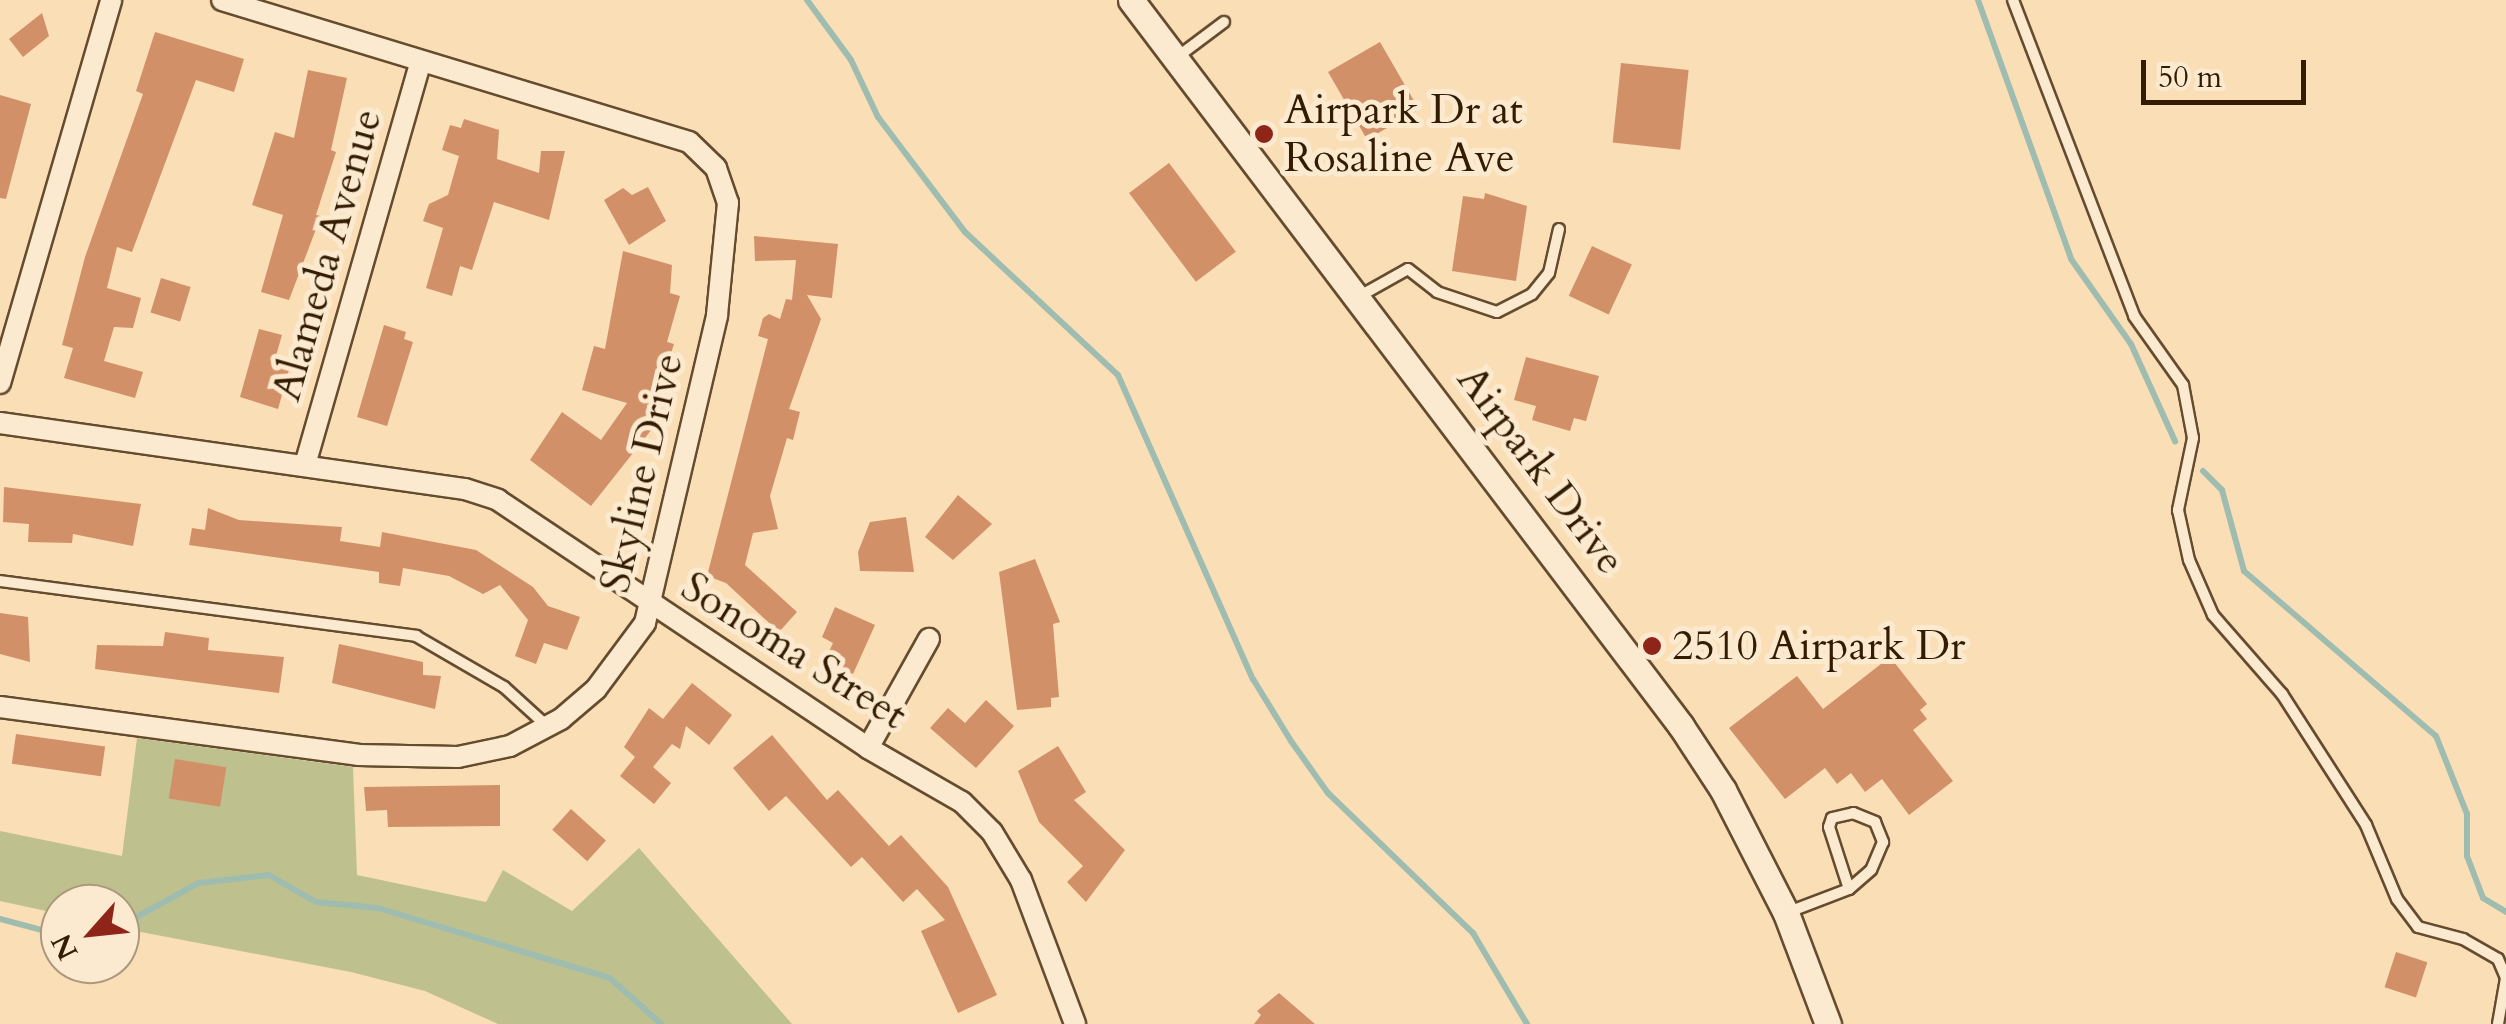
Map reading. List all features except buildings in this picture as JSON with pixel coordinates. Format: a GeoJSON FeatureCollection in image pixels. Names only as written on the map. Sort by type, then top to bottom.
{"type":"FeatureCollection","features":[{"type":"Feature","properties":{"kind":"street"},"geometry":{"type":"LineString","coordinates":[[0,383],[112,0]]}},
{"type":"Feature","properties":{"kind":"street","name":"Skyline Drive"},"geometry":{"type":"LineString","coordinates":[[0,707],[395,758],[483,754],[548,727],[605,678],[645,623],[717,315],[724,180],[689,142],[420,64],[222,0]]}},
{"type":"Feature","properties":{"kind":"street","name":"Airpark Drive"},"geometry":{"type":"LineString","coordinates":[[1130,1],[1681,726],[1723,790],[1786,913],[1828,1024]]}},
{"type":"Feature","properties":{"kind":"street","name":"Alameda Avenue"},"geometry":{"type":"LineString","coordinates":[[305,466],[420,64]]}},
{"type":"Feature","properties":{"kind":"street","name":"Sonoma Street"},"geometry":{"type":"LineString","coordinates":[[0,423],[482,493],[868,748],[940,784],[992,832],[1020,880],[1075,1024]]}},
{"type":"Feature","properties":{"kind":"street"},"geometry":{"type":"LineString","coordinates":[[868,748],[929,639]]}},
{"type":"Feature","properties":{"kind":"lane"},"geometry":{"type":"LineString","coordinates":[[2012,0],[2134,316],[2182,385],[2193,438],[2178,510],[2189,560],[2213,615],[2282,694],[2366,825],[2397,898],[2418,927],[2463,939],[2498,959],[2506,978],[2498,1024]]}},
{"type":"Feature","properties":{"kind":"lane"},"geometry":{"type":"LineString","coordinates":[[1175,59],[1224,22]]}},
{"type":"Feature","properties":{"kind":"lane"},"geometry":{"type":"LineString","coordinates":[[1358,298],[1408,269],[1437,292],[1497,312],[1532,294],[1550,273],[1559,229]]}},
{"type":"Feature","properties":{"kind":"lane"},"geometry":{"type":"LineString","coordinates":[[0,581],[416,636],[504,687],[548,727]]}},
{"type":"Feature","properties":{"kind":"lane"},"geometry":{"type":"LineString","coordinates":[[1786,913],[1849,890],[1871,870],[1884,842],[1874,822],[1853,813],[1832,818],[1829,827],[1849,890]]}},
{"type":"Feature","properties":{"kind":"green space"},"geometry":{"type":"Polygon","coordinates":[[[137,738],[353,767],[357,875],[486,902],[503,870],[572,911],[639,848],[792,1024],[498,1024],[425,991],[351,972],[140,932],[140,884],[40,884],[40,910],[0,901],[0,831],[122,856],[137,738]]]}},
{"type":"Feature","properties":{"kind":"waterway"},"geometry":{"type":"LineString","coordinates":[[807,0],[851,60],[878,117],[965,232],[1118,375],[1253,679],[1291,741],[1328,793],[1473,933],[1527,1024]]}},
{"type":"Feature","properties":{"kind":"waterway"},"geometry":{"type":"LineString","coordinates":[[1978,0],[2071,259],[2131,344],[2175,441]]}},
{"type":"Feature","properties":{"kind":"waterway"},"geometry":{"type":"LineString","coordinates":[[2203,471],[2222,490],[2244,571],[2436,736],[2467,814],[2467,856],[2483,898],[2506,912]]}},
{"type":"Feature","properties":{"kind":"waterway"},"geometry":{"type":"LineString","coordinates":[[140,915],[199,883],[269,875],[316,902],[378,908],[610,978],[661,1024]]}},
{"type":"Feature","properties":{"kind":"waterway"},"geometry":{"type":"LineString","coordinates":[[0,919],[40,930]]}},
{"type":"Feature","properties":{"kind":"place","name":"Airpark Dr at Rosaline Ave"},"geometry":{"type":"Point","coordinates":[1264,134]}},
{"type":"Feature","properties":{"kind":"place","name":"2510 Airpark Dr"},"geometry":{"type":"Point","coordinates":[1652,646]}}]}
